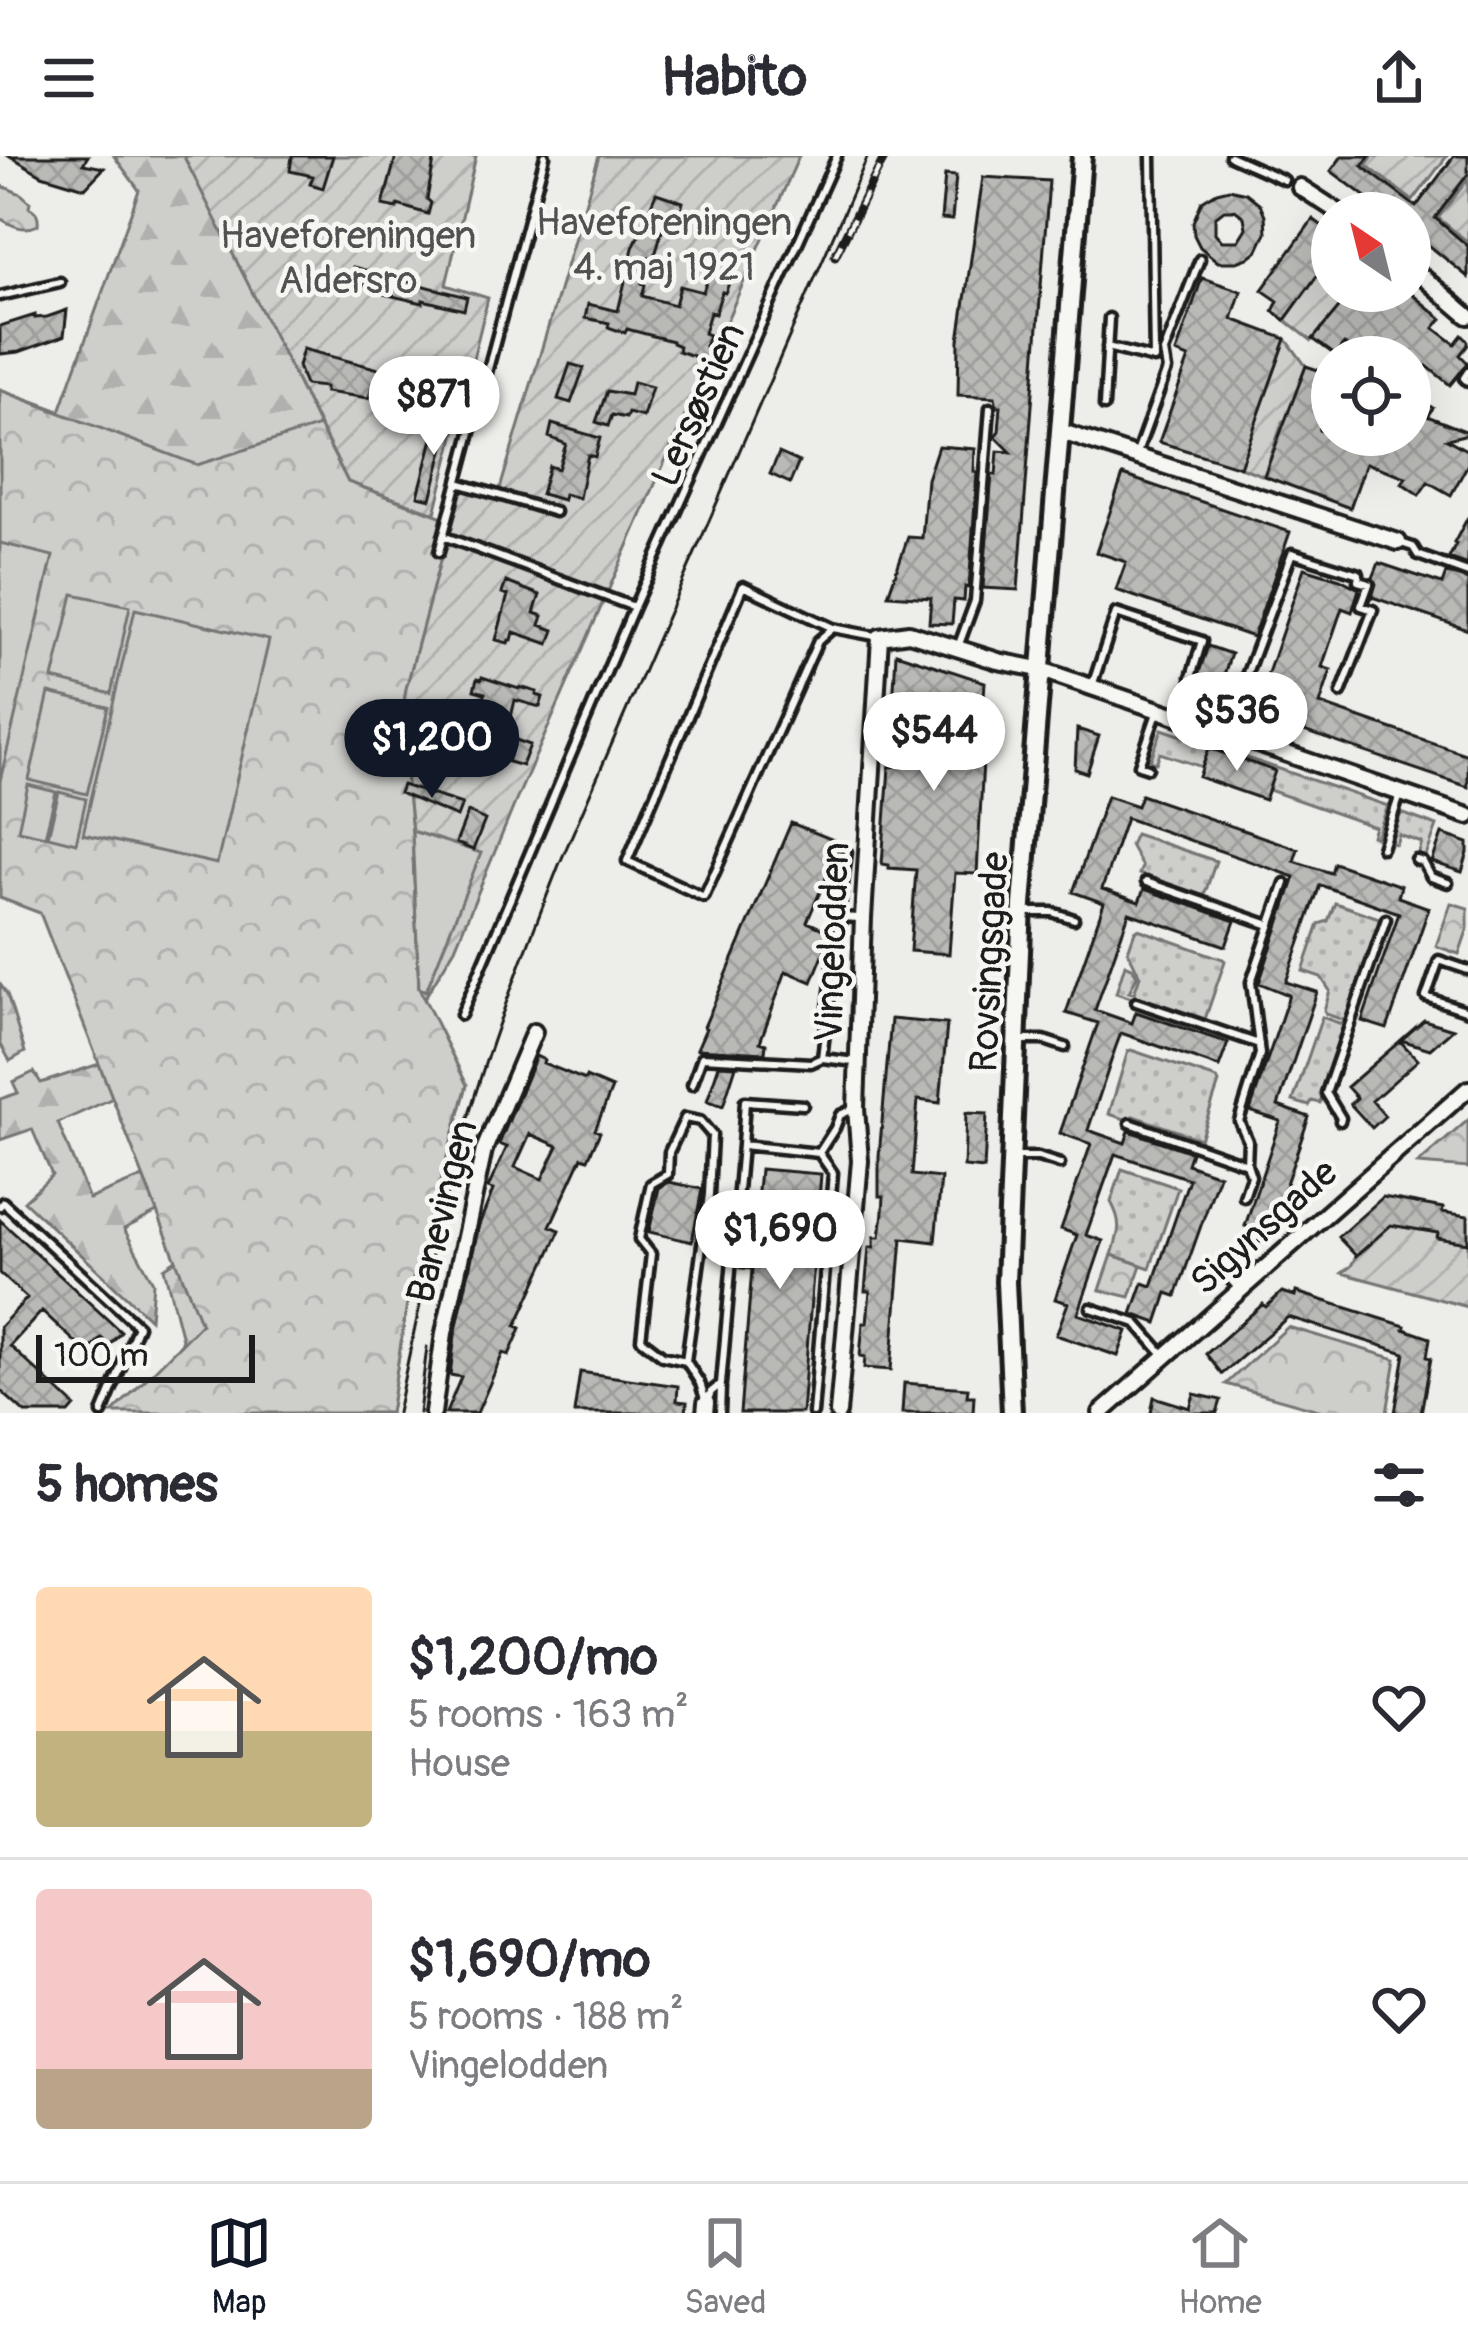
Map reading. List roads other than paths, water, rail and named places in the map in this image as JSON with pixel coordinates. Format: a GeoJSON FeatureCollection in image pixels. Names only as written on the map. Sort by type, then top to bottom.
{"type":"FeatureCollection","features":[{"type":"Feature","properties":{"kind":"street","name":"Rovsingsgade"},"geometry":{"type":"LineString","coordinates":[[1012,1413],[1006,1282],[1022,912],[1082,156]]}},
{"type":"Feature","properties":{"kind":"street"},"geometry":{"type":"LineString","coordinates":[[1300,187],[1311,194]]}},
{"type":"Feature","properties":{"kind":"street"},"geometry":{"type":"LineString","coordinates":[[1431,284],[1468,316]]}},
{"type":"Feature","properties":{"kind":"street"},"geometry":{"type":"LineString","coordinates":[[1062,432],[1398,542]]}},
{"type":"Feature","properties":{"kind":"street"},"geometry":{"type":"LineString","coordinates":[[880,637],[909,633],[1039,669],[1468,816]]}},
{"type":"Feature","properties":{"kind":"street","name":"Vingelodden"},"geometry":{"type":"LineString","coordinates":[[838,1413],[860,1161],[856,1108],[863,918],[880,637]]}},
{"type":"Feature","properties":{"kind":"street","name":"Banevingen"},"geometry":{"type":"LineString","coordinates":[[433,1413],[444,1333],[484,1150],[534,1032]]}},
{"type":"Feature","properties":{"kind":"street","name":"Sigynsgade"},"geometry":{"type":"LineString","coordinates":[[1101,1413],[1468,1089]]}},
{"type":"Feature","properties":{"kind":"lane"},"geometry":{"type":"LineString","coordinates":[[439,552],[544,156]]}},
{"type":"Feature","properties":{"kind":"lane","name":"Lersøstien"},"geometry":{"type":"LineString","coordinates":[[461,1015],[634,607],[837,156]]}},
{"type":"Feature","properties":{"kind":"lane"},"geometry":{"type":"LineString","coordinates":[[1151,156],[1154,359]]}},
{"type":"Feature","properties":{"kind":"lane"},"geometry":{"type":"LineString","coordinates":[[1230,156],[1284,180]]}},
{"type":"Feature","properties":{"kind":"lane"},"geometry":{"type":"LineString","coordinates":[[1136,456],[1167,370],[1164,352],[1200,259]]}},
{"type":"Feature","properties":{"kind":"lane"},"geometry":{"type":"LineString","coordinates":[[0,296],[60,282]]}},
{"type":"Feature","properties":{"kind":"lane"},"geometry":{"type":"LineString","coordinates":[[1104,406],[1109,318]]}},
{"type":"Feature","properties":{"kind":"lane"},"geometry":{"type":"LineString","coordinates":[[1107,347],[1166,362]]}},
{"type":"Feature","properties":{"kind":"lane"},"geometry":{"type":"LineString","coordinates":[[1468,372],[1463,378],[1468,382]]}},
{"type":"Feature","properties":{"kind":"lane"},"geometry":{"type":"LineString","coordinates":[[958,647],[975,601],[990,408]]}},
{"type":"Feature","properties":{"kind":"lane"},"geometry":{"type":"LineString","coordinates":[[458,483],[555,512]]}},
{"type":"Feature","properties":{"kind":"lane"},"geometry":{"type":"LineString","coordinates":[[443,536],[634,607]]}},
{"type":"Feature","properties":{"kind":"lane"},"geometry":{"type":"LineString","coordinates":[[1398,542],[1413,547],[1418,555],[1468,573]]}},
{"type":"Feature","properties":{"kind":"lane"},"geometry":{"type":"LineString","coordinates":[[1225,733],[1292,553],[1359,574],[1358,581],[1369,584],[1361,606],[1373,610],[1341,693]]}},
{"type":"Feature","properties":{"kind":"lane"},"geometry":{"type":"LineString","coordinates":[[833,628],[818,641],[704,897],[627,861],[743,586],[833,628],[880,637]]}},
{"type":"Feature","properties":{"kind":"lane"},"geometry":{"type":"LineString","coordinates":[[1091,687],[1116,613],[1202,641],[1191,676]]}},
{"type":"Feature","properties":{"kind":"lane"},"geometry":{"type":"LineString","coordinates":[[1148,768],[1139,765],[1159,710]]}},
{"type":"Feature","properties":{"kind":"lane"},"geometry":{"type":"LineString","coordinates":[[1382,848],[1400,793]]}},
{"type":"Feature","properties":{"kind":"lane"},"geometry":{"type":"LineString","coordinates":[[822,1058],[847,852]]}},
{"type":"Feature","properties":{"kind":"lane"},"geometry":{"type":"LineString","coordinates":[[1417,860],[1431,877],[1448,883]]}},
{"type":"Feature","properties":{"kind":"lane"},"geometry":{"type":"LineString","coordinates":[[1146,882],[1270,925]]}},
{"type":"Feature","properties":{"kind":"lane"},"geometry":{"type":"LineString","coordinates":[[1244,1197],[1251,1176],[1246,1164],[1248,1141],[1239,1121],[1260,1054],[1250,982],[1285,883]]}},
{"type":"Feature","properties":{"kind":"lane"},"geometry":{"type":"LineString","coordinates":[[1022,912],[1052,912],[1074,920]]}},
{"type":"Feature","properties":{"kind":"lane"},"geometry":{"type":"LineString","coordinates":[[839,917],[863,918]]}},
{"type":"Feature","properties":{"kind":"lane"},"geometry":{"type":"LineString","coordinates":[[1340,1120],[1326,1093],[1386,919]]}},
{"type":"Feature","properties":{"kind":"lane"},"geometry":{"type":"LineString","coordinates":[[1468,970],[1438,960],[1426,997],[1468,1011]]}},
{"type":"Feature","properties":{"kind":"lane"},"geometry":{"type":"LineString","coordinates":[[1136,1002],[1259,1044]]}},
{"type":"Feature","properties":{"kind":"lane"},"geometry":{"type":"LineString","coordinates":[[1016,1040],[1044,1040],[1065,1047]]}},
{"type":"Feature","properties":{"kind":"lane"},"geometry":{"type":"LineString","coordinates":[[692,1084],[702,1057],[859,1063]]}},
{"type":"Feature","properties":{"kind":"lane"},"geometry":{"type":"LineString","coordinates":[[720,1413],[745,1101],[803,1105]]}},
{"type":"Feature","properties":{"kind":"lane"},"geometry":{"type":"LineString","coordinates":[[819,1153],[840,1115],[856,1108]]}},
{"type":"Feature","properties":{"kind":"lane"},"geometry":{"type":"LineString","coordinates":[[686,1361],[663,1356],[640,1339],[651,1254],[639,1239],[651,1184],[668,1174],[669,1151],[685,1118],[700,1121],[712,1135],[709,1195],[686,1361],[700,1383],[705,1408]]}},
{"type":"Feature","properties":{"kind":"lane"},"geometry":{"type":"LineString","coordinates":[[1130,1123],[1246,1164]]}},
{"type":"Feature","properties":{"kind":"lane"},"geometry":{"type":"LineString","coordinates":[[742,1145],[819,1153],[833,1173],[813,1413]]}},
{"type":"Feature","properties":{"kind":"lane"},"geometry":{"type":"LineString","coordinates":[[1011,1157],[1038,1157],[1060,1165]]}},
{"type":"Feature","properties":{"kind":"lane"},"geometry":{"type":"LineString","coordinates":[[0,1206],[3,1202],[137,1326],[102,1413]]}},
{"type":"Feature","properties":{"kind":"lane"},"geometry":{"type":"LineString","coordinates":[[1240,1290],[1221,1269],[1262,1232]]}},
{"type":"Feature","properties":{"kind":"lane"},"geometry":{"type":"LineString","coordinates":[[1091,1308],[1136,1323],[1166,1356]]}},
{"type":"Feature","properties":{"kind":"lane"},"geometry":{"type":"LineString","coordinates":[[705,1408],[711,1392],[721,1384]]}},
{"type":"Feature","properties":{"kind":"tram line"},"geometry":{"type":"LineString","coordinates":[[397,1413],[457,1157],[519,968],[559,865],[868,156]]}},
{"type":"Feature","properties":{"kind":"tram line"},"geometry":{"type":"LineString","coordinates":[[419,1413],[427,1347]]}},
{"type":"Feature","properties":{"kind":"railway"},"geometry":{"type":"LineString","coordinates":[[835,256],[885,156]]}},
{"type":"Feature","properties":{"kind":"park label","name":"Haveforeningen 4. maj 1921"},"geometry":{"type":"Point","coordinates":[664,244]}},
{"type":"Feature","properties":{"kind":"park label","name":"Haveforeningen Aldersro"},"geometry":{"type":"Point","coordinates":[348,256]}}]}
